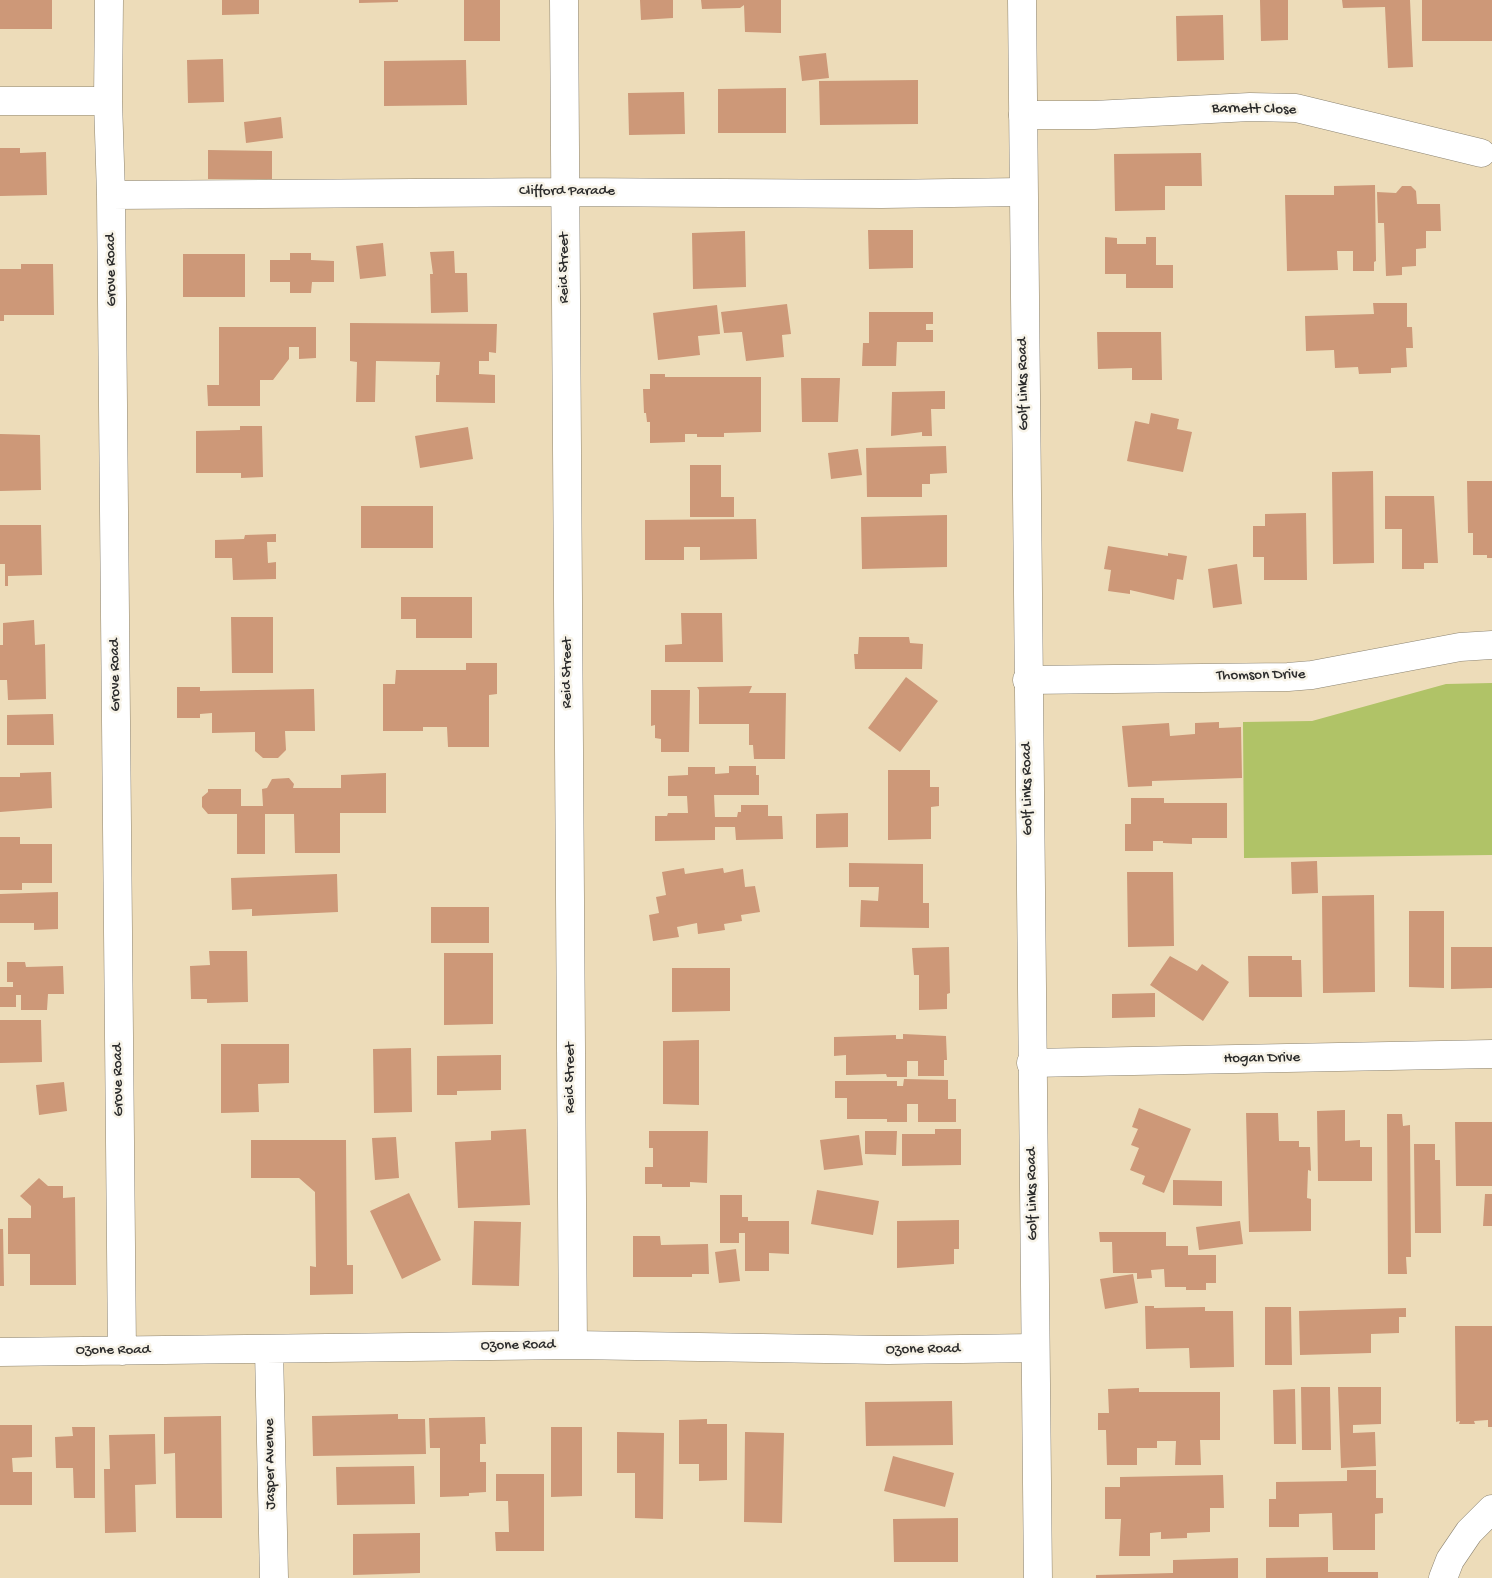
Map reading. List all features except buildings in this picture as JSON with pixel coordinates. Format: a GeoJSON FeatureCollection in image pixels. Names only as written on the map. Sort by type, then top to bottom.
{"type":"FeatureCollection","features":[{"type":"Feature","properties":{"kind":"street","name":"Grove Road"},"geometry":{"type":"LineString","coordinates":[[109,0],[108,101],[111,195],[122,1350]]}},
{"type":"Feature","properties":{"kind":"street","name":"Reid Street"},"geometry":{"type":"LineString","coordinates":[[564,0],[572,1345]]}},
{"type":"Feature","properties":{"kind":"street","name":"Golf Links Road"},"geometry":{"type":"LineString","coordinates":[[1022,0],[1022,192],[1038,1578]]}},
{"type":"Feature","properties":{"kind":"street"},"geometry":{"type":"LineString","coordinates":[[0,102],[108,101]]}},
{"type":"Feature","properties":{"kind":"street","name":"Barnett Close"},"geometry":{"type":"LineString","coordinates":[[1023,115],[1094,115],[1250,107],[1296,108],[1481,153]]}},
{"type":"Feature","properties":{"kind":"street","name":"Clifford Parade"},"geometry":{"type":"LineString","coordinates":[[111,195],[564,192],[882,194],[1022,192]]}},
{"type":"Feature","properties":{"kind":"street","name":"Thomson Drive"},"geometry":{"type":"LineString","coordinates":[[1027,680],[1288,677],[1312,675],[1460,647],[1492,645]]}},
{"type":"Feature","properties":{"kind":"street","name":"Hogan Drive"},"geometry":{"type":"LineString","coordinates":[[1031,1062],[1492,1054]]}},
{"type":"Feature","properties":{"kind":"street","name":"Ozone Road"},"geometry":{"type":"LineString","coordinates":[[0,1352],[572,1345],[888,1350],[1035,1348]]}},
{"type":"Feature","properties":{"kind":"street","name":"Jasper Avenue"},"geometry":{"type":"LineString","coordinates":[[269,1350],[274,1578]]}},
{"type":"Feature","properties":{"kind":"street"},"geometry":{"type":"LineString","coordinates":[[1443,1578],[1450,1560],[1469,1532],[1492,1509]]}},
{"type":"Feature","properties":{"kind":"green space"},"geometry":{"type":"Polygon","coordinates":[[[1492,683],[1492,855],[1244,858],[1243,722],[1312,721],[1446,684],[1492,683]]]}}]}
